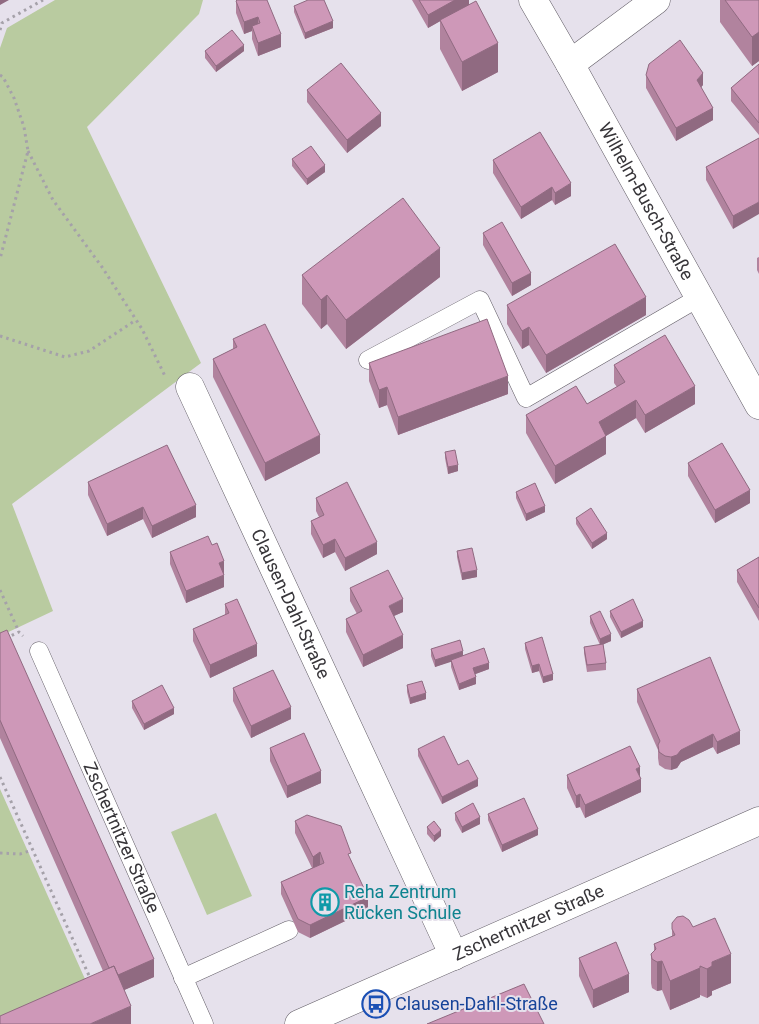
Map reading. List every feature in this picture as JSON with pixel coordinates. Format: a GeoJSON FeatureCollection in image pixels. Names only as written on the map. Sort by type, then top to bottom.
{"type":"FeatureCollection","features":[{"type":"Feature","properties":{"kind":"street","name":"Wilhelm-Busch-Straße"},"geometry":{"type":"LineString","coordinates":[[533,0],[759,405]]}},
{"type":"Feature","properties":{"kind":"street"},"geometry":{"type":"LineString","coordinates":[[570,64],[656,0]]}},
{"type":"Feature","properties":{"kind":"street","name":"Clausen-Dahl-Straße"},"geometry":{"type":"LineString","coordinates":[[190,387],[454,956]]}},
{"type":"Feature","properties":{"kind":"street","name":"Zschertnitzer Straße"},"geometry":{"type":"LineString","coordinates":[[299,1024],[759,821]]}},
{"type":"Feature","properties":{"kind":"lane"},"geometry":{"type":"LineString","coordinates":[[368,360],[480,300],[526,398],[700,298]]}},
{"type":"Feature","properties":{"kind":"lane","name":"Zschertnitzer Straße"},"geometry":{"type":"LineString","coordinates":[[39,651],[204,1024]]}},
{"type":"Feature","properties":{"kind":"lane"},"geometry":{"type":"LineString","coordinates":[[183,978],[289,930]]}},
{"type":"Feature","properties":{"kind":"path"},"geometry":{"type":"LineString","coordinates":[[0,30],[1,24],[43,0]]}},
{"type":"Feature","properties":{"kind":"path"},"geometry":{"type":"LineString","coordinates":[[0,75],[3,77],[14,98],[24,127],[28,151],[53,200],[102,267],[136,320],[168,383],[190,387]]}},
{"type":"Feature","properties":{"kind":"path"},"geometry":{"type":"LineString","coordinates":[[0,259],[28,151]]}},
{"type":"Feature","properties":{"kind":"path"},"geometry":{"type":"LineString","coordinates":[[0,336],[65,357],[89,351],[136,320]]}},
{"type":"Feature","properties":{"kind":"path"},"geometry":{"type":"LineString","coordinates":[[0,590],[19,632]]}},
{"type":"Feature","properties":{"kind":"path"},"geometry":{"type":"LineString","coordinates":[[0,777],[91,982]]}},
{"type":"Feature","properties":{"kind":"path"},"geometry":{"type":"LineString","coordinates":[[0,853],[20,854],[32,850]]}},
{"type":"Feature","properties":{"kind":"green space"},"geometry":{"type":"Polygon","coordinates":[[[55,0],[203,0],[199,14],[87,127],[201,363],[12,504],[53,611],[0,636],[0,48],[7,28],[55,0]]]}},
{"type":"Feature","properties":{"kind":"green space"},"geometry":{"type":"Polygon","coordinates":[[[0,789],[89,988],[8,1024],[0,1024],[0,789]]]}},
{"type":"Feature","properties":{"kind":"green space"},"geometry":{"type":"Polygon","coordinates":[[[216,813],[252,896],[207,915],[171,832],[216,813]]]}},
{"type":"Feature","properties":{"kind":"building"},"geometry":{"type":"Polygon","coordinates":[[[237,0],[267,0],[281,34],[258,43],[252,26],[260,23],[258,17],[244,22],[237,0]]]}},
{"type":"Feature","properties":{"kind":"building"},"geometry":{"type":"Polygon","coordinates":[[[308,0],[324,0],[333,21],[305,33],[294,6],[308,0]]]}},
{"type":"Feature","properties":{"kind":"building"},"geometry":{"type":"Polygon","coordinates":[[[419,0],[455,0],[428,15],[419,0]]]}},
{"type":"Feature","properties":{"kind":"building"},"geometry":{"type":"Polygon","coordinates":[[[725,0],[759,0],[759,32],[752,37],[725,0]]]}},
{"type":"Feature","properties":{"kind":"building"},"geometry":{"type":"Polygon","coordinates":[[[476,1],[498,43],[462,62],[440,20],[476,1]]]}},
{"type":"Feature","properties":{"kind":"building"},"geometry":{"type":"Polygon","coordinates":[[[232,30],[244,45],[216,66],[205,51],[232,30]]]}},
{"type":"Feature","properties":{"kind":"building"},"geometry":{"type":"Polygon","coordinates":[[[680,40],[703,73],[697,80],[713,108],[676,128],[646,75],[649,64],[680,40]]]}},
{"type":"Feature","properties":{"kind":"building"},"geometry":{"type":"Polygon","coordinates":[[[341,63],[381,113],[347,140],[307,90],[341,63]]]}},
{"type":"Feature","properties":{"kind":"building"},"geometry":{"type":"Polygon","coordinates":[[[759,64],[759,123],[731,88],[759,64]]]}},
{"type":"Feature","properties":{"kind":"building"},"geometry":{"type":"Polygon","coordinates":[[[540,132],[571,183],[555,193],[552,187],[521,207],[493,160],[540,132]]]}},
{"type":"Feature","properties":{"kind":"building"},"geometry":{"type":"Polygon","coordinates":[[[759,138],[759,202],[733,216],[706,167],[759,138]]]}},
{"type":"Feature","properties":{"kind":"building"},"geometry":{"type":"Polygon","coordinates":[[[311,146],[325,165],[307,179],[292,159],[311,146]]]}},
{"type":"Feature","properties":{"kind":"building"},"geometry":{"type":"Polygon","coordinates":[[[403,198],[440,248],[346,320],[327,295],[321,300],[302,275],[403,198]]]}},
{"type":"Feature","properties":{"kind":"building"},"geometry":{"type":"Polygon","coordinates":[[[502,222],[531,273],[512,283],[483,233],[502,222]]]}},
{"type":"Feature","properties":{"kind":"building"},"geometry":{"type":"Polygon","coordinates":[[[615,244],[646,297],[546,355],[529,327],[522,331],[507,305],[615,244]]]}},
{"type":"Feature","properties":{"kind":"building"},"geometry":{"type":"Polygon","coordinates":[[[487,319],[508,376],[398,417],[387,387],[379,390],[369,363],[487,319]]]}},
{"type":"Feature","properties":{"kind":"building"},"geometry":{"type":"Polygon","coordinates":[[[265,324],[320,435],[265,463],[213,359],[237,347],[233,339],[265,324]]]}},
{"type":"Feature","properties":{"kind":"building"},"geometry":{"type":"Polygon","coordinates":[[[665,335],[695,386],[645,415],[636,400],[599,422],[606,436],[555,466],[526,415],[576,386],[587,404],[625,382],[614,365],[665,335]]]}},
{"type":"Feature","properties":{"kind":"building"},"geometry":{"type":"Polygon","coordinates":[[[722,443],[750,490],[715,510],[688,463],[722,443]]]}},
{"type":"Feature","properties":{"kind":"building"},"geometry":{"type":"Polygon","coordinates":[[[167,445],[196,505],[152,526],[143,507],[107,524],[88,482],[167,445]]]}},
{"type":"Feature","properties":{"kind":"building"},"geometry":{"type":"Polygon","coordinates":[[[455,450],[458,465],[448,467],[445,452],[455,450]]]}},
{"type":"Feature","properties":{"kind":"building"},"geometry":{"type":"Polygon","coordinates":[[[347,482],[377,542],[345,558],[335,539],[323,545],[311,521],[324,515],[316,498],[347,482]]]}},
{"type":"Feature","properties":{"kind":"building"},"geometry":{"type":"Polygon","coordinates":[[[535,483],[545,506],[526,514],[516,492],[535,483]]]}},
{"type":"Feature","properties":{"kind":"building"},"geometry":{"type":"Polygon","coordinates":[[[591,508],[607,533],[592,543],[576,518],[591,508]]]}},
{"type":"Feature","properties":{"kind":"building"},"geometry":{"type":"Polygon","coordinates":[[[208,536],[212,545],[217,543],[224,561],[219,563],[224,575],[186,591],[170,552],[208,536]]]}},
{"type":"Feature","properties":{"kind":"building"},"geometry":{"type":"Polygon","coordinates":[[[472,548],[477,570],[462,573],[457,551],[472,548]]]}},
{"type":"Feature","properties":{"kind":"building"},"geometry":{"type":"Polygon","coordinates":[[[759,557],[759,608],[737,570],[759,557]]]}},
{"type":"Feature","properties":{"kind":"building"},"geometry":{"type":"Polygon","coordinates":[[[388,570],[403,599],[389,606],[403,635],[363,655],[346,619],[362,611],[350,588],[388,570]]]}},
{"type":"Feature","properties":{"kind":"building"},"geometry":{"type":"Polygon","coordinates":[[[237,599],[257,644],[210,665],[193,629],[229,613],[225,604],[237,599]]]}},
{"type":"Feature","properties":{"kind":"building"},"geometry":{"type":"Polygon","coordinates":[[[633,599],[643,621],[621,632],[610,611],[633,599]]]}},
{"type":"Feature","properties":{"kind":"building"},"geometry":{"type":"Polygon","coordinates":[[[600,611],[611,634],[600,639],[590,616],[600,611]]]}},
{"type":"Feature","properties":{"kind":"building"},"geometry":{"type":"Polygon","coordinates":[[[7,630],[154,959],[118,975],[114,966],[109,968],[0,720],[0,633],[7,630]]]}},
{"type":"Feature","properties":{"kind":"building"},"geometry":{"type":"Polygon","coordinates":[[[542,637],[553,674],[543,677],[539,664],[532,666],[525,643],[542,637]]]}},
{"type":"Feature","properties":{"kind":"building"},"geometry":{"type":"Polygon","coordinates":[[[460,640],[463,651],[435,660],[431,649],[460,640]]]}},
{"type":"Feature","properties":{"kind":"building"},"geometry":{"type":"Polygon","coordinates":[[[603,644],[606,663],[587,665],[584,647],[603,644]]]}},
{"type":"Feature","properties":{"kind":"building"},"geometry":{"type":"Polygon","coordinates":[[[484,648],[489,663],[473,668],[476,677],[459,684],[451,660],[484,648]]]}},
{"type":"Feature","properties":{"kind":"building"},"geometry":{"type":"Polygon","coordinates":[[[710,657],[740,731],[717,742],[713,734],[681,750],[677,755],[665,756],[659,752],[658,745],[660,741],[637,689],[710,657]]]}},
{"type":"Feature","properties":{"kind":"building"},"geometry":{"type":"Polygon","coordinates":[[[273,670],[291,707],[251,726],[233,688],[273,670]]]}},
{"type":"Feature","properties":{"kind":"building"},"geometry":{"type":"Polygon","coordinates":[[[422,681],[426,693],[410,698],[407,685],[422,681]]]}},
{"type":"Feature","properties":{"kind":"building"},"geometry":{"type":"Polygon","coordinates":[[[162,685],[174,708],[144,724],[132,701],[162,685]]]}},
{"type":"Feature","properties":{"kind":"building"},"geometry":{"type":"Polygon","coordinates":[[[304,733],[321,771],[287,786],[270,748],[304,733]]]}},
{"type":"Feature","properties":{"kind":"building"},"geometry":{"type":"Polygon","coordinates":[[[444,736],[458,765],[468,760],[478,779],[442,797],[418,749],[444,736]]]}},
{"type":"Feature","properties":{"kind":"building"},"geometry":{"type":"Polygon","coordinates":[[[630,746],[640,767],[636,769],[641,779],[585,805],[580,794],[576,796],[567,775],[630,746]]]}},
{"type":"Feature","properties":{"kind":"building"},"geometry":{"type":"Polygon","coordinates":[[[524,798],[538,829],[502,845],[488,814],[524,798]]]}},
{"type":"Feature","properties":{"kind":"building"},"geometry":{"type":"Polygon","coordinates":[[[473,803],[480,817],[462,827],[455,813],[473,803]]]}},
{"type":"Feature","properties":{"kind":"building"},"geometry":{"type":"Polygon","coordinates":[[[307,815],[341,826],[351,853],[348,854],[368,897],[310,925],[298,919],[281,882],[324,863],[320,852],[313,857],[295,821],[307,815]]]}},
{"type":"Feature","properties":{"kind":"building"},"geometry":{"type":"Polygon","coordinates":[[[434,821],[441,830],[434,836],[427,827],[434,821]]]}},
{"type":"Feature","properties":{"kind":"building"},"geometry":{"type":"Polygon","coordinates":[[[683,916],[689,920],[693,927],[715,918],[731,954],[712,962],[712,966],[707,969],[700,966],[700,968],[670,981],[662,961],[657,962],[652,959],[651,954],[656,949],[654,944],[675,935],[672,923],[677,917],[683,916]]]}},
{"type":"Feature","properties":{"kind":"building"},"geometry":{"type":"Polygon","coordinates":[[[616,942],[629,974],[593,990],[579,958],[616,942]]]}},
{"type":"Feature","properties":{"kind":"building"},"geometry":{"type":"Polygon","coordinates":[[[114,966],[131,1006],[90,1024],[0,1024],[0,1016],[114,966]]]}},
{"type":"Feature","properties":{"kind":"building"},"geometry":{"type":"Polygon","coordinates":[[[524,984],[544,1024],[427,1024],[524,984]]]}},
{"type":"Feature","properties":{"kind":"place","name":"Reha Zentrum Rücken Schule"},"geometry":{"type":"Point","coordinates":[325,902]}},
{"type":"Feature","properties":{"kind":"place","name":"Clausen-Dahl-Straße"},"geometry":{"type":"Point","coordinates":[376,1004]}}]}
